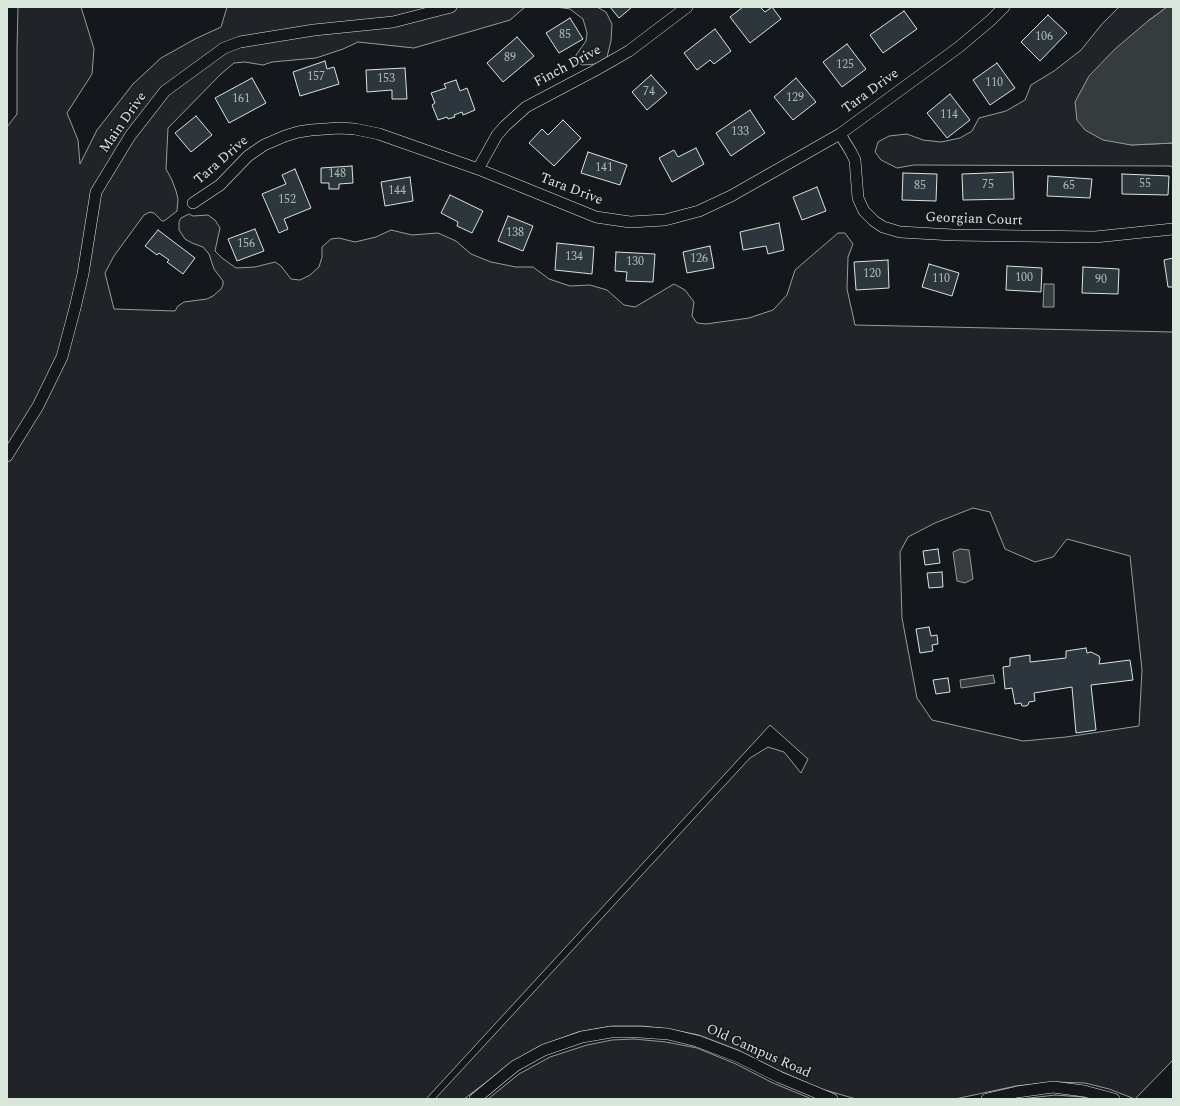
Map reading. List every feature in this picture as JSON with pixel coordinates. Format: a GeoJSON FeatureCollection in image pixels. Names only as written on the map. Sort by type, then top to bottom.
{"type":"FeatureCollection","features":[{"type":"Feature","properties":{"kind":"street","name":"Main Drive"},"geometry":{"type":"LineString","coordinates":[[7,456],[38,406],[62,357],[83,274],[96,192],[130,136],[165,92],[224,48],[240,42],[314,30],[393,22],[451,7]]}},
{"type":"Feature","properties":{"kind":"street","name":"Finch Drive"},"geometry":{"type":"LineString","coordinates":[[478,169],[497,135],[526,107],[629,51],[687,7]]}},
{"type":"Feature","properties":{"kind":"street","name":"Tara Drive"},"geometry":{"type":"LineString","coordinates":[[194,203],[220,185],[248,156],[264,145],[285,136],[311,130],[339,128],[366,130],[379,134],[478,169],[596,217],[630,222],[664,220],[699,211],[731,196],[840,134],[959,47],[1004,7]]}},
{"type":"Feature","properties":{"kind":"street","name":"Georgian Court"},"geometry":{"type":"LineString","coordinates":[[840,134],[855,160],[856,188],[858,198],[864,211],[874,221],[883,227],[900,232],[953,235],[1095,237],[1173,229]]}},
{"type":"Feature","properties":{"kind":"street","name":"Old Campus Road"},"geometry":{"type":"LineString","coordinates":[[475,1099],[516,1066],[544,1050],[582,1037],[611,1032],[625,1032],[668,1034],[697,1041],[739,1057],[779,1077],[832,1099]]}},
{"type":"Feature","properties":{"kind":"street"},"geometry":{"type":"LineString","coordinates":[[987,1099],[1017,1092],[1053,1087],[1084,1090],[1114,1099]]}},
{"type":"Feature","properties":{"kind":"shaded area"},"geometry":{"type":"Polygon","coordinates":[[[18,7],[81,7],[94,49],[92,74],[67,113],[78,140],[80,164],[97,130],[133,84],[161,58],[195,39],[221,27],[227,7],[525,7],[510,20],[414,48],[358,42],[343,49],[316,58],[272,62],[263,65],[245,62],[234,63],[221,74],[168,128],[166,169],[176,191],[178,199],[177,211],[164,221],[162,221],[154,213],[150,212],[144,215],[114,256],[105,273],[114,309],[175,311],[178,306],[184,302],[207,299],[221,289],[223,281],[214,269],[209,254],[203,247],[185,239],[179,230],[179,222],[181,218],[189,214],[193,216],[208,215],[215,220],[220,228],[215,251],[236,268],[255,267],[275,262],[281,266],[291,279],[300,280],[310,275],[319,267],[322,257],[322,247],[331,239],[339,238],[355,242],[376,237],[391,230],[412,235],[438,233],[456,241],[471,254],[491,262],[516,267],[533,267],[549,279],[570,286],[590,285],[607,290],[624,305],[635,307],[674,284],[685,290],[694,302],[692,316],[697,323],[706,324],[749,318],[773,310],[787,295],[795,270],[838,233],[845,233],[853,244],[848,257],[847,289],[855,325],[1173,332],[1173,1060],[1135,1099],[1109,1089],[1085,1083],[1054,1082],[1016,1086],[955,1099],[856,1099],[818,1088],[738,1050],[699,1035],[642,1026],[612,1026],[578,1032],[540,1046],[513,1062],[464,1099],[435,1099],[750,758],[768,747],[784,752],[801,773],[808,759],[770,725],[426,1099],[7,1099],[7,127],[17,114],[18,7]],[[973,508],[935,523],[908,537],[900,552],[902,618],[917,698],[932,720],[1023,741],[1066,737],[1139,726],[1142,670],[1130,556],[1067,539],[1053,557],[1035,562],[1005,549],[990,512],[973,508]]]}},
{"type":"Feature","properties":{"kind":"shaded area"},"geometry":{"type":"Polygon","coordinates":[[[556,7],[597,7],[606,12],[612,24],[611,41],[607,57],[596,64],[582,65],[575,61],[576,55],[586,41],[587,33],[583,19],[570,9],[556,7]]]}},
{"type":"Feature","properties":{"kind":"shaded area"},"geometry":{"type":"Polygon","coordinates":[[[1119,7],[1167,7],[1148,21],[1131,145],[1173,143],[1173,167],[914,165],[897,168],[881,160],[875,152],[878,142],[889,136],[907,134],[923,140],[941,142],[960,138],[972,131],[979,118],[1006,111],[1025,100],[1031,85],[1054,71],[1081,50],[1102,24],[1119,7]]]}},
{"type":"Feature","properties":{"kind":"shaded area"},"geometry":{"type":"Polygon","coordinates":[[[1167,7],[1173,7],[1173,143],[1131,145],[1103,140],[1085,130],[1077,120],[1075,102],[1089,76],[1115,49],[1167,7]]]}},
{"type":"Feature","properties":{"kind":"shaded area"},"geometry":{"type":"Polygon","coordinates":[[[1044,284],[1054,284],[1054,307],[1043,307],[1044,284]]]}},
{"type":"Feature","properties":{"kind":"shaded area"},"geometry":{"type":"Polygon","coordinates":[[[960,549],[969,550],[973,579],[965,583],[957,581],[953,552],[960,549]]]}},
{"type":"Feature","properties":{"kind":"shaded area"},"geometry":{"type":"Polygon","coordinates":[[[993,675],[995,683],[961,688],[960,680],[993,675]]]}},
{"type":"Feature","properties":{"kind":"shaded area"},"geometry":{"type":"Polygon","coordinates":[[[634,1039],[666,1042],[697,1048],[812,1099],[488,1099],[519,1074],[550,1057],[587,1045],[612,1040],[634,1039]]]}},
{"type":"Feature","properties":{"kind":"shaded area"},"geometry":{"type":"Polygon","coordinates":[[[1055,1095],[1089,1099],[1021,1099],[1055,1095]]]}},
{"type":"Feature","properties":{"kind":"building"},"geometry":{"type":"Polygon","coordinates":[[[610,7],[632,7],[619,18],[610,7]]]}},
{"type":"Feature","properties":{"kind":"building"},"geometry":{"type":"Polygon","coordinates":[[[743,7],[760,7],[765,12],[772,7],[781,19],[750,43],[730,17],[743,7]]]}},
{"type":"Feature","properties":{"kind":"building"},"geometry":{"type":"Polygon","coordinates":[[[904,11],[917,29],[883,53],[870,35],[904,11]]]}},
{"type":"Feature","properties":{"kind":"building"},"geometry":{"type":"Polygon","coordinates":[[[1048,15],[1067,33],[1040,61],[1021,42],[1048,15]]]}},
{"type":"Feature","properties":{"kind":"building"},"geometry":{"type":"Polygon","coordinates":[[[570,18],[583,39],[559,53],[546,33],[570,18]]]}},
{"type":"Feature","properties":{"kind":"building"},"geometry":{"type":"Polygon","coordinates":[[[715,29],[731,51],[714,64],[710,60],[697,70],[684,53],[715,29]]]}},
{"type":"Feature","properties":{"kind":"building"},"geometry":{"type":"Polygon","coordinates":[[[517,37],[534,56],[503,82],[487,63],[517,37]]]}},
{"type":"Feature","properties":{"kind":"building"},"geometry":{"type":"Polygon","coordinates":[[[847,44],[866,69],[842,87],[823,62],[847,44]]]}},
{"type":"Feature","properties":{"kind":"building"},"geometry":{"type":"Polygon","coordinates":[[[325,61],[327,69],[334,67],[339,84],[300,96],[293,72],[325,61]]]}},
{"type":"Feature","properties":{"kind":"building"},"geometry":{"type":"Polygon","coordinates":[[[997,63],[1015,88],[990,105],[973,80],[997,63]]]}},
{"type":"Feature","properties":{"kind":"building"},"geometry":{"type":"Polygon","coordinates":[[[405,68],[407,99],[392,99],[392,90],[367,92],[366,70],[405,68]]]}},
{"type":"Feature","properties":{"kind":"building"},"geometry":{"type":"Polygon","coordinates":[[[651,75],[667,93],[647,110],[632,92],[651,75]]]}},
{"type":"Feature","properties":{"kind":"building"},"geometry":{"type":"Polygon","coordinates":[[[252,78],[266,103],[229,123],[215,98],[252,78]]]}},
{"type":"Feature","properties":{"kind":"building"},"geometry":{"type":"Polygon","coordinates":[[[796,78],[816,102],[793,120],[774,97],[796,78]]]}},
{"type":"Feature","properties":{"kind":"building"},"geometry":{"type":"Polygon","coordinates":[[[456,80],[460,91],[467,88],[475,110],[463,115],[462,112],[454,115],[455,117],[448,119],[447,117],[438,120],[432,105],[435,103],[431,93],[446,88],[444,84],[456,80]]]}},
{"type":"Feature","properties":{"kind":"building"},"geometry":{"type":"Polygon","coordinates":[[[950,94],[970,120],[947,138],[927,113],[950,94]]]}},
{"type":"Feature","properties":{"kind":"building"},"geometry":{"type":"Polygon","coordinates":[[[750,110],[765,133],[731,156],[716,133],[750,110]]]}},
{"type":"Feature","properties":{"kind":"building"},"geometry":{"type":"Polygon","coordinates":[[[196,116],[212,135],[191,152],[175,133],[196,116]]]}},
{"type":"Feature","properties":{"kind":"building"},"geometry":{"type":"Polygon","coordinates":[[[563,120],[581,138],[554,166],[529,143],[542,129],[548,135],[563,120]]]}},
{"type":"Feature","properties":{"kind":"building"},"geometry":{"type":"Polygon","coordinates":[[[696,148],[704,164],[672,182],[659,158],[674,150],[678,157],[696,148]]]}},
{"type":"Feature","properties":{"kind":"building"},"geometry":{"type":"Polygon","coordinates":[[[588,152],[627,165],[620,185],[581,173],[588,152]]]}},
{"type":"Feature","properties":{"kind":"building"},"geometry":{"type":"Polygon","coordinates":[[[352,166],[353,183],[339,184],[339,189],[329,189],[329,183],[321,183],[321,168],[352,166]]]}},
{"type":"Feature","properties":{"kind":"building"},"geometry":{"type":"Polygon","coordinates":[[[295,169],[311,208],[284,219],[288,229],[279,233],[262,194],[286,184],[282,175],[295,169]]]}},
{"type":"Feature","properties":{"kind":"building"},"geometry":{"type":"Polygon","coordinates":[[[1013,172],[1014,199],[963,200],[962,174],[1013,172]]]}},
{"type":"Feature","properties":{"kind":"building"},"geometry":{"type":"Polygon","coordinates":[[[903,173],[937,174],[936,201],[902,200],[903,173]]]}},
{"type":"Feature","properties":{"kind":"building"},"geometry":{"type":"Polygon","coordinates":[[[1122,174],[1169,176],[1168,195],[1122,194],[1122,174]]]}},
{"type":"Feature","properties":{"kind":"building"},"geometry":{"type":"Polygon","coordinates":[[[1048,176],[1092,179],[1090,198],[1047,196],[1048,176]]]}},
{"type":"Feature","properties":{"kind":"building"},"geometry":{"type":"Polygon","coordinates":[[[410,177],[413,201],[385,206],[381,182],[410,177]]]}},
{"type":"Feature","properties":{"kind":"building"},"geometry":{"type":"Polygon","coordinates":[[[817,187],[826,211],[802,220],[793,197],[817,187]]]}},
{"type":"Feature","properties":{"kind":"building"},"geometry":{"type":"Polygon","coordinates":[[[450,195],[483,211],[472,233],[457,226],[458,222],[441,213],[450,195]]]}},
{"type":"Feature","properties":{"kind":"building"},"geometry":{"type":"Polygon","coordinates":[[[508,216],[533,226],[523,251],[498,241],[508,216]]]}},
{"type":"Feature","properties":{"kind":"building"},"geometry":{"type":"Polygon","coordinates":[[[779,223],[784,250],[768,254],[766,246],[743,250],[740,232],[779,223]]]}},
{"type":"Feature","properties":{"kind":"building"},"geometry":{"type":"Polygon","coordinates":[[[255,229],[264,251],[237,261],[228,239],[255,229]]]}},
{"type":"Feature","properties":{"kind":"building"},"geometry":{"type":"Polygon","coordinates":[[[158,230],[195,258],[183,274],[167,262],[169,260],[159,253],[157,255],[145,246],[158,230]]]}},
{"type":"Feature","properties":{"kind":"building"},"geometry":{"type":"Polygon","coordinates":[[[557,243],[594,247],[592,274],[555,270],[557,243]]]}},
{"type":"Feature","properties":{"kind":"building"},"geometry":{"type":"Polygon","coordinates":[[[710,246],[714,268],[687,273],[683,252],[710,246]]]}},
{"type":"Feature","properties":{"kind":"building"},"geometry":{"type":"Polygon","coordinates":[[[616,252],[655,254],[653,282],[626,281],[627,272],[615,271],[616,252]]]}},
{"type":"Feature","properties":{"kind":"building"},"geometry":{"type":"Polygon","coordinates":[[[1173,258],[1173,287],[1168,287],[1164,260],[1173,258]]]}},
{"type":"Feature","properties":{"kind":"building"},"geometry":{"type":"Polygon","coordinates":[[[888,260],[889,288],[856,290],[854,262],[888,260]]]}},
{"type":"Feature","properties":{"kind":"building"},"geometry":{"type":"Polygon","coordinates":[[[929,264],[959,273],[952,296],[922,287],[929,264]]]}},
{"type":"Feature","properties":{"kind":"building"},"geometry":{"type":"Polygon","coordinates":[[[1007,266],[1042,268],[1041,292],[1006,290],[1007,266]]]}},
{"type":"Feature","properties":{"kind":"building"},"geometry":{"type":"Polygon","coordinates":[[[1083,267],[1119,269],[1118,294],[1082,293],[1083,267]]]}},
{"type":"Feature","properties":{"kind":"building"},"geometry":{"type":"Polygon","coordinates":[[[938,549],[940,563],[925,565],[923,551],[938,549]]]}},
{"type":"Feature","properties":{"kind":"building"},"geometry":{"type":"Polygon","coordinates":[[[942,572],[943,587],[929,588],[927,573],[942,572]]]}},
{"type":"Feature","properties":{"kind":"building"},"geometry":{"type":"Polygon","coordinates":[[[929,627],[931,636],[937,635],[938,644],[932,645],[933,651],[920,653],[916,629],[929,627]]]}},
{"type":"Feature","properties":{"kind":"building"},"geometry":{"type":"Polygon","coordinates":[[[1086,648],[1087,653],[1091,652],[1099,656],[1099,664],[1130,660],[1133,680],[1091,685],[1096,730],[1076,733],[1072,687],[1034,693],[1035,701],[1029,702],[1026,706],[1022,706],[1021,703],[1015,704],[1012,688],[1005,689],[1003,667],[1010,666],[1010,658],[1030,655],[1030,662],[1066,658],[1066,651],[1086,648]]]}},
{"type":"Feature","properties":{"kind":"building"},"geometry":{"type":"Polygon","coordinates":[[[948,678],[950,692],[936,694],[933,680],[948,678]]]}}]}
